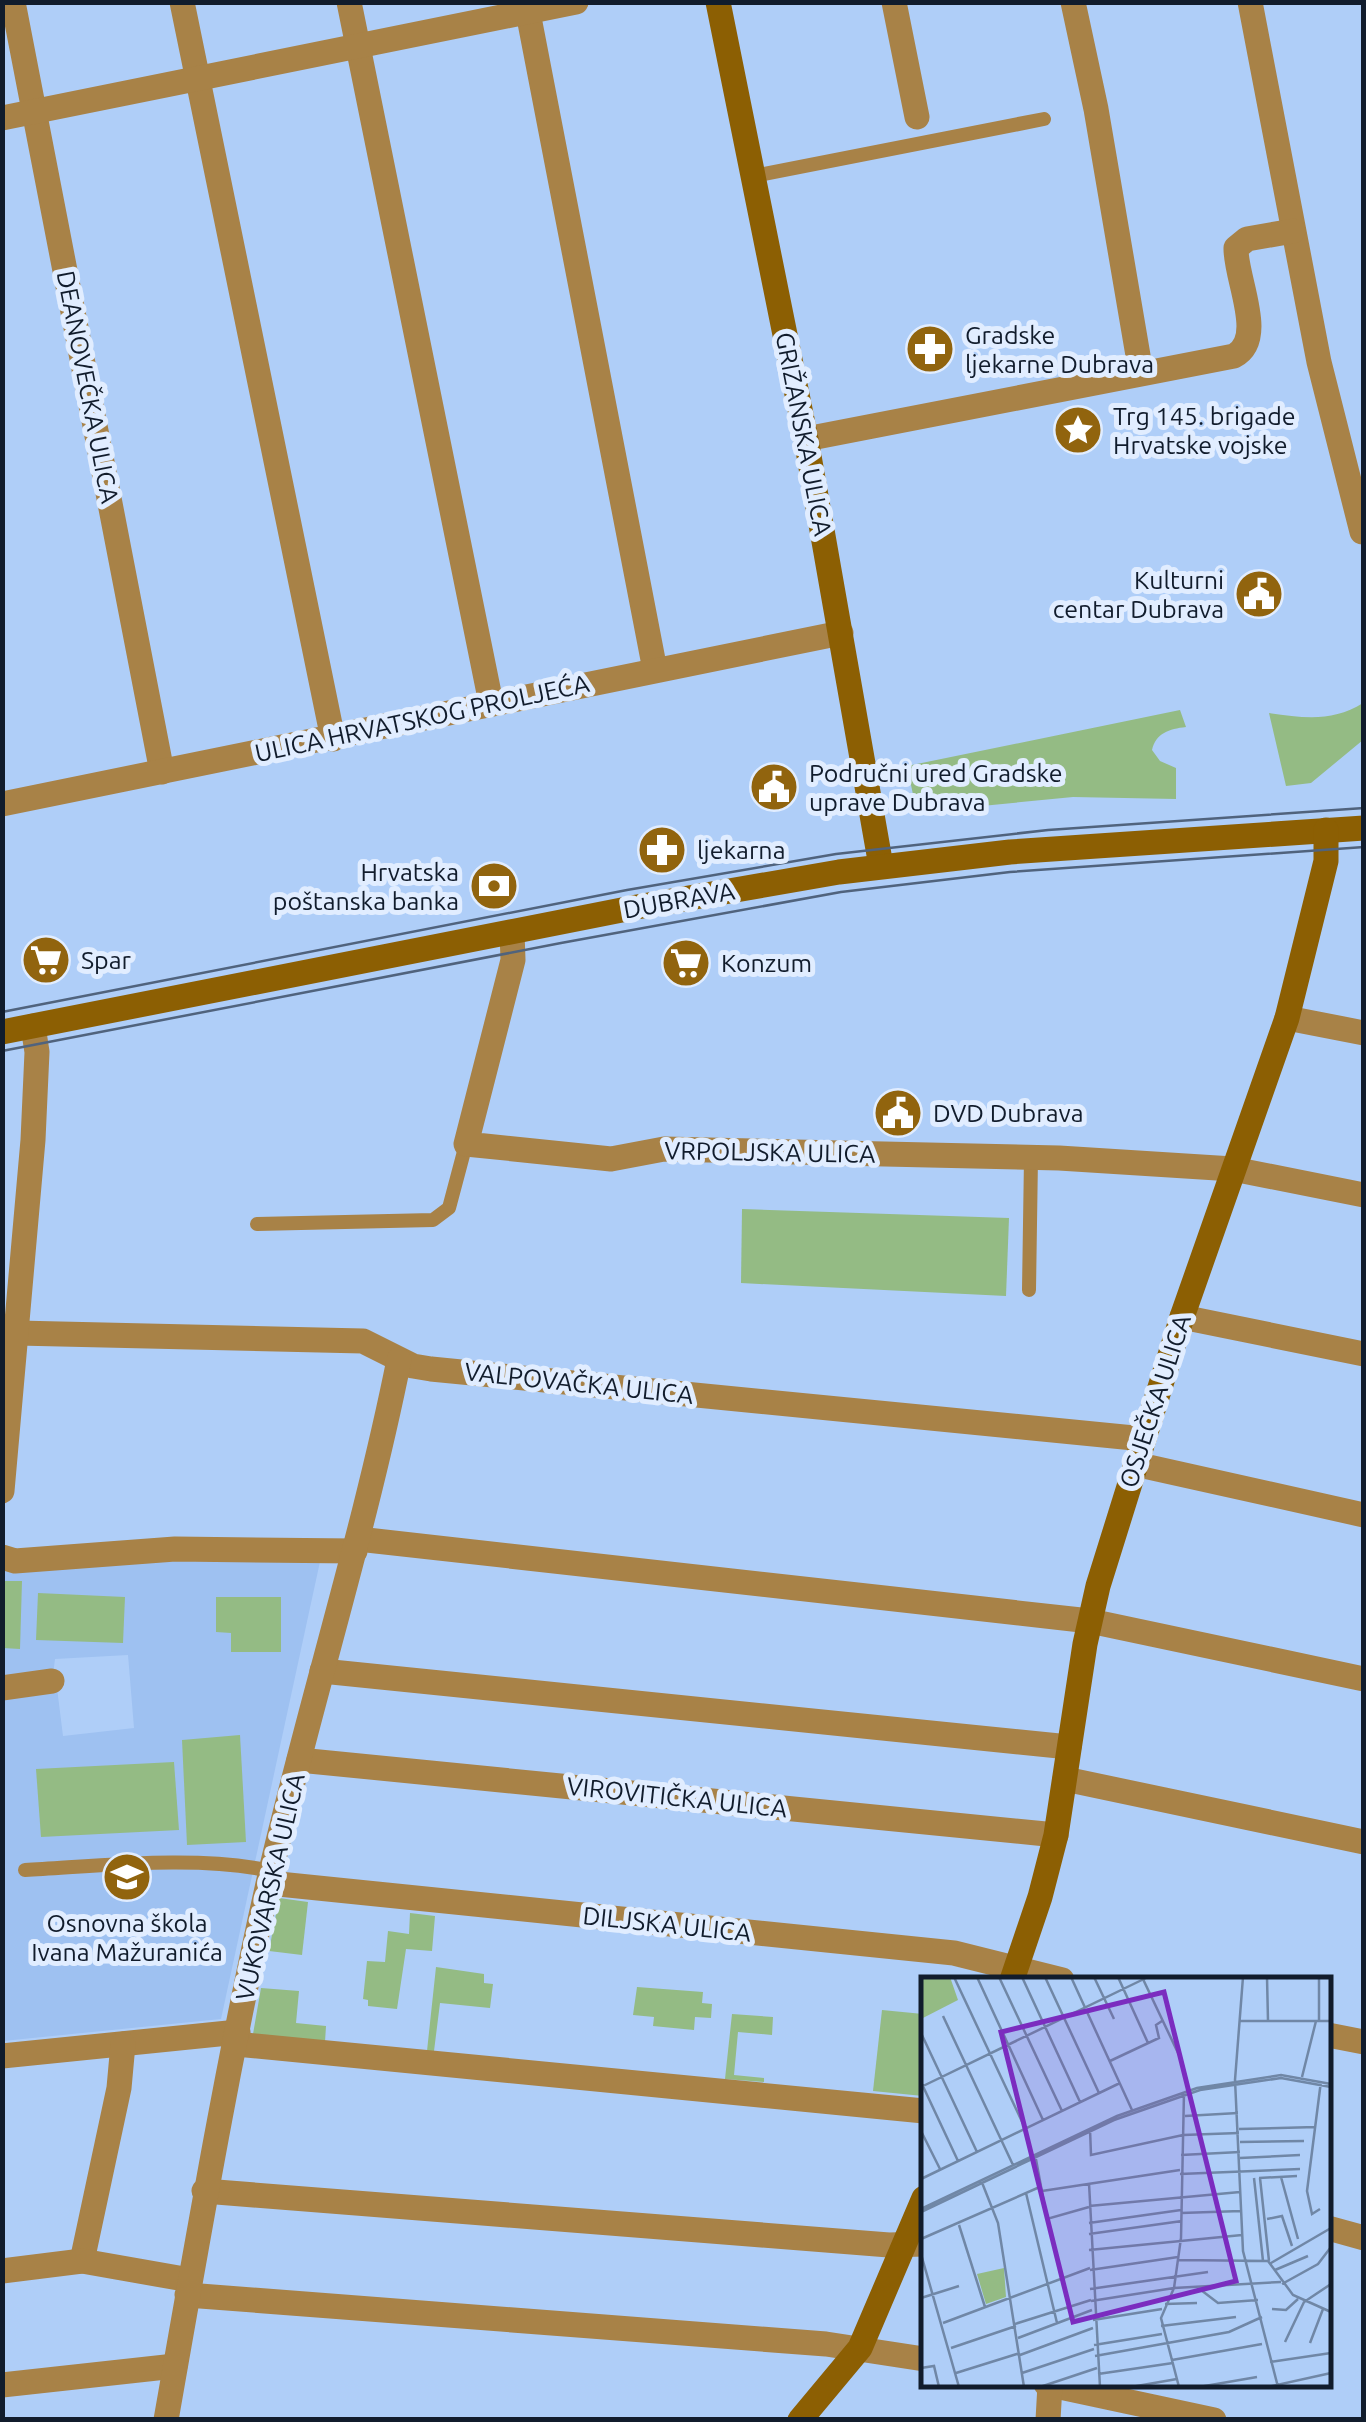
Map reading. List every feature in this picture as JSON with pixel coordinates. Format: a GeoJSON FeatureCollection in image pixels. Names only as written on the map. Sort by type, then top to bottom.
{"type":"FeatureCollection","features":[{"type":"Feature","properties":{"kind":"street","name":"DEANOVEČKA ULICA"},"geometry":{"type":"LineString","coordinates":[[12,2],[162,772]]}},
{"type":"Feature","properties":{"kind":"street"},"geometry":{"type":"LineString","coordinates":[[182,2],[333,738]]}},
{"type":"Feature","properties":{"kind":"street"},"geometry":{"type":"LineString","coordinates":[[349,2],[491,703]]}},
{"type":"Feature","properties":{"kind":"street"},"geometry":{"type":"LineString","coordinates":[[2,118],[357,47],[527,8],[576,2]]}},
{"type":"Feature","properties":{"kind":"street","name":"GRIŽANSKA ULICA"},"geometry":{"type":"LineString","coordinates":[[718,2],[806,439],[881,866]]}},
{"type":"Feature","properties":{"kind":"street"},"geometry":{"type":"LineString","coordinates":[[894,2],[917,117]]}},
{"type":"Feature","properties":{"kind":"street"},"geometry":{"type":"LineString","coordinates":[[1074,2],[1096,108],[1140,373]]}},
{"type":"Feature","properties":{"kind":"street"},"geometry":{"type":"LineString","coordinates":[[1250,2],[1318,362],[1362,532]]}},
{"type":"Feature","properties":{"kind":"street"},"geometry":{"type":"LineString","coordinates":[[527,8],[655,670]]}},
{"type":"Feature","properties":{"kind":"street"},"geometry":{"type":"LineString","coordinates":[[806,439],[1242,352],[1250,332],[1236,248],[1246,240],[1293,231]]}},
{"type":"Feature","properties":{"kind":"street","name":"ULICA HRVATSKOG PROLJEĆA"},"geometry":{"type":"LineString","coordinates":[[3,804],[841,633]]}},
{"type":"Feature","properties":{"kind":"street","name":"DUBRAVA"},"geometry":{"type":"LineString","coordinates":[[2,1032],[512,932],[881,866],[1010,852],[1364,828]]}},
{"type":"Feature","properties":{"kind":"street","name":"OSJEČKA ULICA"},"geometry":{"type":"LineString","coordinates":[[1014,1974],[1056,1836],[1090,1620],[1182,1318],[1287,1018],[1325,868],[1326,830]]}},
{"type":"Feature","properties":{"kind":"street"},"geometry":{"type":"LineString","coordinates":[[466,1144],[513,961],[512,932]]}},
{"type":"Feature","properties":{"kind":"street"},"geometry":{"type":"LineString","coordinates":[[1287,1018],[1364,1033]]}},
{"type":"Feature","properties":{"kind":"street"},"geometry":{"type":"LineString","coordinates":[[2,1491],[17,1333],[11,1293],[36,1102],[33,1026]]}},
{"type":"Feature","properties":{"kind":"street","name":"VRPOLJSKA ULICA"},"geometry":{"type":"LineString","coordinates":[[466,1144],[611,1159],[664,1149],[1031,1158],[1234,1169],[1364,1194]]}},
{"type":"Feature","properties":{"kind":"street"},"geometry":{"type":"LineString","coordinates":[[1182,1318],[1364,1354]]}},
{"type":"Feature","properties":{"kind":"street","name":"VALPOVAČKA ULICA"},"geometry":{"type":"LineString","coordinates":[[17,1333],[363,1340],[399,1360],[431,1369],[1144,1440]]}},
{"type":"Feature","properties":{"kind":"street","name":"VUKOVARSKA ULICA"},"geometry":{"type":"LineString","coordinates":[[166,2420],[204,2192],[270,1877],[356,1545],[399,1360]]}},
{"type":"Feature","properties":{"kind":"street"},"geometry":{"type":"LineString","coordinates":[[1135,1464],[1364,1515]]}},
{"type":"Feature","properties":{"kind":"street"},"geometry":{"type":"LineString","coordinates":[[2,1557],[16,1560],[356,1545],[1090,1620],[1364,1679]]}},
{"type":"Feature","properties":{"kind":"street"},"geometry":{"type":"LineString","coordinates":[[322,1671],[1069,1748]]}},
{"type":"Feature","properties":{"kind":"street"},"geometry":{"type":"LineString","coordinates":[[2,1688],[52,1681]]}},
{"type":"Feature","properties":{"kind":"street","name":"VIROVITIČKA ULICA"},"geometry":{"type":"LineString","coordinates":[[299,1760],[1056,1836]]}},
{"type":"Feature","properties":{"kind":"street"},"geometry":{"type":"LineString","coordinates":[[1066,1779],[1364,1842]]}},
{"type":"Feature","properties":{"kind":"street","name":"DILJSKA ULICA"},"geometry":{"type":"LineString","coordinates":[[270,1877],[954,1953],[1014,1974]]}},
{"type":"Feature","properties":{"kind":"street"},"geometry":{"type":"LineString","coordinates":[[1331,2035],[1364,2042]]}},
{"type":"Feature","properties":{"kind":"street"},"geometry":{"type":"LineString","coordinates":[[2,2056],[237,2038],[921,2111]]}},
{"type":"Feature","properties":{"kind":"street"},"geometry":{"type":"LineString","coordinates":[[82,2261],[119,2088],[124,2044]]}},
{"type":"Feature","properties":{"kind":"street"},"geometry":{"type":"LineString","coordinates":[[204,2192],[914,2244]]}},
{"type":"Feature","properties":{"kind":"street"},"geometry":{"type":"LineString","coordinates":[[800,2420],[860,2348],[914,2244],[921,2212]]}},
{"type":"Feature","properties":{"kind":"street"},"geometry":{"type":"LineString","coordinates":[[1331,2229],[1364,2238]]}},
{"type":"Feature","properties":{"kind":"street"},"geometry":{"type":"LineString","coordinates":[[2,2270],[82,2261],[188,2287],[860,2348],[921,2358]]}},
{"type":"Feature","properties":{"kind":"street"},"geometry":{"type":"LineString","coordinates":[[2,2385],[176,2366]]}},
{"type":"Feature","properties":{"kind":"street"},"geometry":{"type":"LineString","coordinates":[[1048,2387],[1048,2420]]}},
{"type":"Feature","properties":{"kind":"street"},"geometry":{"type":"LineString","coordinates":[[1057,2387],[1214,2420]]}},
{"type":"Feature","properties":{"kind":"lane"},"geometry":{"type":"LineString","coordinates":[[754,176],[1044,119]]}},
{"type":"Feature","properties":{"kind":"lane"},"geometry":{"type":"LineString","coordinates":[[257,1224],[433,1220],[449,1208],[466,1144]]}},
{"type":"Feature","properties":{"kind":"lane"},"geometry":{"type":"LineString","coordinates":[[1028,1290],[1031,1158]]}},
{"type":"Feature","properties":{"kind":"lane"},"geometry":{"type":"LineString","coordinates":[[25,1870],[244,1865],[270,1877]]}},
{"type":"Feature","properties":{"kind":"shaded area","name":"Osnovna škola Ivana Mažuranića"},"geometry":{"type":"Polygon","coordinates":[[[321,1557],[221,2019],[3,2041],[2,1696],[57,1688],[63,1736],[134,1728],[128,1655],[55,1659],[53,1675],[3,1681],[3,1564],[321,1557]]]}},
{"type":"Feature","properties":{"kind":"green space"},"geometry":{"type":"Polygon","coordinates":[[[1363,703],[1363,740],[1311,783],[1286,786],[1269,713],[1329,716],[1363,703]]]}},
{"type":"Feature","properties":{"kind":"green space"},"geometry":{"type":"Polygon","coordinates":[[[1180,710],[1186,727],[1164,733],[1152,750],[1160,761],[1176,768],[1176,799],[1073,797],[930,811],[915,804],[907,766],[1180,710]]]}},
{"type":"Feature","properties":{"kind":"green space"},"geometry":{"type":"Polygon","coordinates":[[[742,1209],[1009,1218],[1006,1296],[741,1283],[742,1209]]]}},
{"type":"Feature","properties":{"kind":"green space"},"geometry":{"type":"Polygon","coordinates":[[[3,1581],[22,1581],[20,1649],[3,1648],[3,1581]]]}},
{"type":"Feature","properties":{"kind":"green space"},"geometry":{"type":"Polygon","coordinates":[[[38,1593],[125,1597],[123,1643],[36,1640],[38,1593]]]}},
{"type":"Feature","properties":{"kind":"green space"},"geometry":{"type":"Polygon","coordinates":[[[216,1597],[281,1597],[281,1652],[231,1652],[231,1633],[216,1632],[216,1597]]]}},
{"type":"Feature","properties":{"kind":"green space"},"geometry":{"type":"Polygon","coordinates":[[[240,1735],[246,1842],[187,1845],[182,1740],[240,1735]]]}},
{"type":"Feature","properties":{"kind":"green space"},"geometry":{"type":"Polygon","coordinates":[[[174,1762],[179,1830],[41,1837],[36,1769],[174,1762]]]}},
{"type":"Feature","properties":{"kind":"green space"},"geometry":{"type":"Polygon","coordinates":[[[279,1898],[308,1902],[302,1955],[269,1951],[279,1898]]]}},
{"type":"Feature","properties":{"kind":"green space"},"geometry":{"type":"Polygon","coordinates":[[[410,1913],[435,1916],[432,1951],[406,1949],[397,2009],[368,2006],[368,2000],[363,1999],[367,1961],[385,1962],[388,1931],[409,1934],[410,1913]]]}},
{"type":"Feature","properties":{"kind":"green space"},"geometry":{"type":"Polygon","coordinates":[[[436,1967],[484,1974],[484,1983],[493,1984],[490,2008],[440,2003],[434,2051],[427,2051],[436,1967]]]}},
{"type":"Feature","properties":{"kind":"green space"},"geometry":{"type":"Polygon","coordinates":[[[637,1987],[703,1992],[702,2003],[712,2004],[711,2018],[695,2017],[694,2030],[653,2026],[654,2017],[633,2015],[637,1987]]]}},
{"type":"Feature","properties":{"kind":"green space"},"geometry":{"type":"Polygon","coordinates":[[[261,1988],[299,1991],[296,2023],[326,2026],[325,2042],[253,2034],[261,1988]]]}},
{"type":"Feature","properties":{"kind":"green space"},"geometry":{"type":"Polygon","coordinates":[[[882,2010],[921,2014],[921,2096],[873,2091],[882,2010]]]}},
{"type":"Feature","properties":{"kind":"green space"},"geometry":{"type":"Polygon","coordinates":[[[732,2014],[773,2017],[772,2035],[738,2032],[734,2075],[764,2078],[764,2082],[725,2079],[732,2014]]]}},
{"type":"Feature","properties":{"kind":"tram line"},"geometry":{"type":"LineString","coordinates":[[2,1012],[627,890],[836,854],[1048,830],[1364,808]]}},
{"type":"Feature","properties":{"kind":"tram line"},"geometry":{"type":"LineString","coordinates":[[2,1051],[841,892],[1010,872],[1364,847]]}},
{"type":"Feature","properties":{"kind":"place","name":"Gradske ljekarne Dubrava"},"geometry":{"type":"Point","coordinates":[930,349]}},
{"type":"Feature","properties":{"kind":"place","name":"Trg 145. brigade Hrvatske vojske"},"geometry":{"type":"Point","coordinates":[1078,430]}},
{"type":"Feature","properties":{"kind":"place","name":"Kulturni centar Dubrava"},"geometry":{"type":"Point","coordinates":[1259,594]}},
{"type":"Feature","properties":{"kind":"place","name":"Područni ured Gradske uprave Dubrava"},"geometry":{"type":"Point","coordinates":[774,787]}},
{"type":"Feature","properties":{"kind":"place","name":"ljekarna"},"geometry":{"type":"Point","coordinates":[662,850]}},
{"type":"Feature","properties":{"kind":"place","name":"Hrvatska poštanska banka"},"geometry":{"type":"Point","coordinates":[494,886]}},
{"type":"Feature","properties":{"kind":"place","name":"Spar"},"geometry":{"type":"Point","coordinates":[46,960]}},
{"type":"Feature","properties":{"kind":"place","name":"Konzum"},"geometry":{"type":"Point","coordinates":[686,963]}},
{"type":"Feature","properties":{"kind":"place","name":"DVD Dubrava"},"geometry":{"type":"Point","coordinates":[898,1113]}},
{"type":"Feature","properties":{"kind":"place","name":"Osnovna škola Ivana Mažuranića"},"geometry":{"type":"Point","coordinates":[127,1877]}}]}
